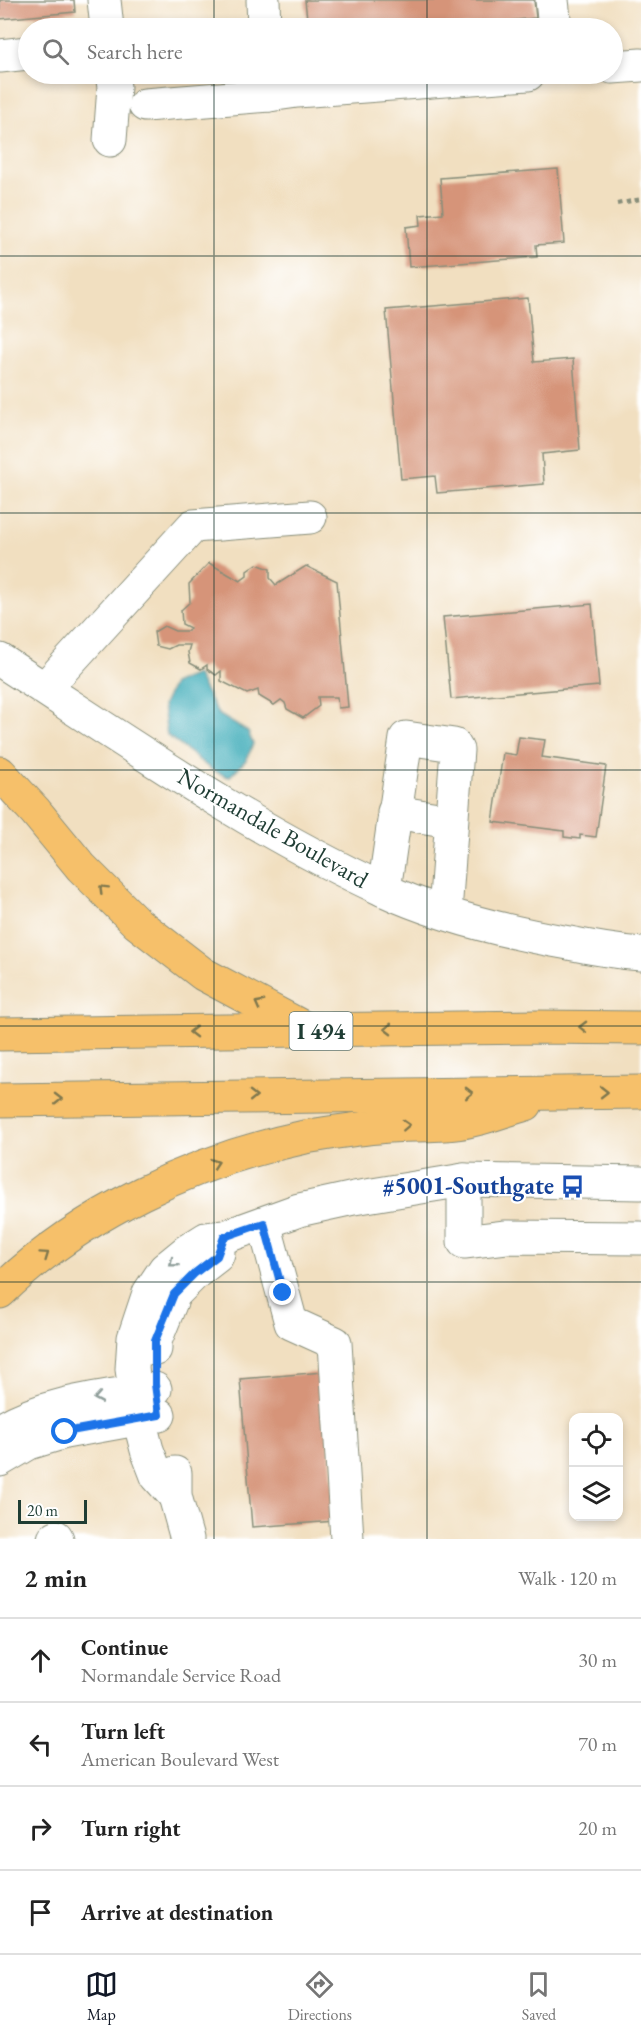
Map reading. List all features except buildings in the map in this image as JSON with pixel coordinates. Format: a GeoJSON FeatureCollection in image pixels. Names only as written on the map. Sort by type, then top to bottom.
{"type":"FeatureCollection","features":[{"type":"Feature","properties":{"kind":"highway"},"geometry":{"type":"LineString","coordinates":[[0,773],[81,867],[137,923],[203,974],[310,1031]]}},
{"type":"Feature","properties":{"kind":"highway","name":"I 494"},"geometry":{"type":"LineString","coordinates":[[0,1034],[538,1027],[641,1028]]}},
{"type":"Feature","properties":{"kind":"highway"},"geometry":{"type":"LineString","coordinates":[[0,1292],[22,1271],[95,1219],[169,1179],[234,1156],[305,1137],[377,1127],[458,1123],[567,1092]]}},
{"type":"Feature","properties":{"kind":"highway"},"geometry":{"type":"LineString","coordinates":[[0,1100],[641,1092]]}},
{"type":"Feature","properties":{"kind":"street"},"geometry":{"type":"LineString","coordinates":[[104,0],[106,18]]}},
{"type":"Feature","properties":{"kind":"street"},"geometry":{"type":"LineString","coordinates":[[263,0],[264,18]]}},
{"type":"Feature","properties":{"kind":"street"},"geometry":{"type":"LineString","coordinates":[[552,0],[554,18]]}},
{"type":"Feature","properties":{"kind":"street"},"geometry":{"type":"LineString","coordinates":[[0,56],[18,54]]}},
{"type":"Feature","properties":{"kind":"street"},"geometry":{"type":"LineString","coordinates":[[623,66],[641,65]]}},
{"type":"Feature","properties":{"kind":"street"},"geometry":{"type":"LineString","coordinates":[[110,140],[114,84]]}},
{"type":"Feature","properties":{"kind":"street"},"geometry":{"type":"LineString","coordinates":[[145,105],[268,84],[297,91],[392,84]]}},
{"type":"Feature","properties":{"kind":"street"},"geometry":{"type":"LineString","coordinates":[[45,688],[193,526],[310,517]]}},
{"type":"Feature","properties":{"kind":"street","name":"Normandale Boulevard"},"geometry":{"type":"LineString","coordinates":[[0,660],[225,804],[305,851],[384,890],[444,912],[516,934],[622,953],[641,954]]}},
{"type":"Feature","properties":{"kind":"street"},"geometry":{"type":"LineString","coordinates":[[384,890],[406,738],[454,745],[457,750],[444,912]]}},
{"type":"Feature","properties":{"kind":"street"},"geometry":{"type":"LineString","coordinates":[[394,812],[451,821]]}},
{"type":"Feature","properties":{"kind":"street"},"geometry":{"type":"LineString","coordinates":[[187,1539],[175,1496],[174,1470],[147,1404],[155,1341],[174,1294],[195,1273],[217,1256],[224,1237],[299,1210],[327,1203],[464,1180],[641,1183]]}},
{"type":"Feature","properties":{"kind":"street"},"geometry":{"type":"LineString","coordinates":[[464,1180],[464,1242],[506,1237],[641,1238]]}},
{"type":"Feature","properties":{"kind":"street"},"geometry":{"type":"LineString","coordinates":[[264,1223],[291,1323],[335,1343],[347,1539]]}},
{"type":"Feature","properties":{"kind":"street"},"geometry":{"type":"LineString","coordinates":[[0,1430],[16,1420],[66,1404],[147,1404]]}},
{"type":"Feature","properties":{"kind":"street"},"geometry":{"type":"LineString","coordinates":[[0,1460],[29,1443],[147,1404]]}},
{"type":"Feature","properties":{"kind":"path"},"geometry":{"type":"LineString","coordinates":[[617,204],[641,199]]}},
{"type":"Feature","properties":{"kind":"water"},"geometry":{"type":"Polygon","coordinates":[[[196,674],[218,714],[248,732],[253,744],[247,759],[229,777],[212,770],[167,735],[163,705],[173,684],[196,674]]]}},
{"type":"Feature","properties":{"kind":"place","name":"#5001-Southgate"},"geometry":{"type":"Point","coordinates":[572,1186]}},
{"type":"Feature","properties":{"kind":"route"},"geometry":{"type":"LineString","coordinates":[[65,1432],[159,1415],[155,1384],[155,1341],[174,1294],[195,1273],[217,1256],[224,1237],[264,1223],[283,1293]]}}]}
